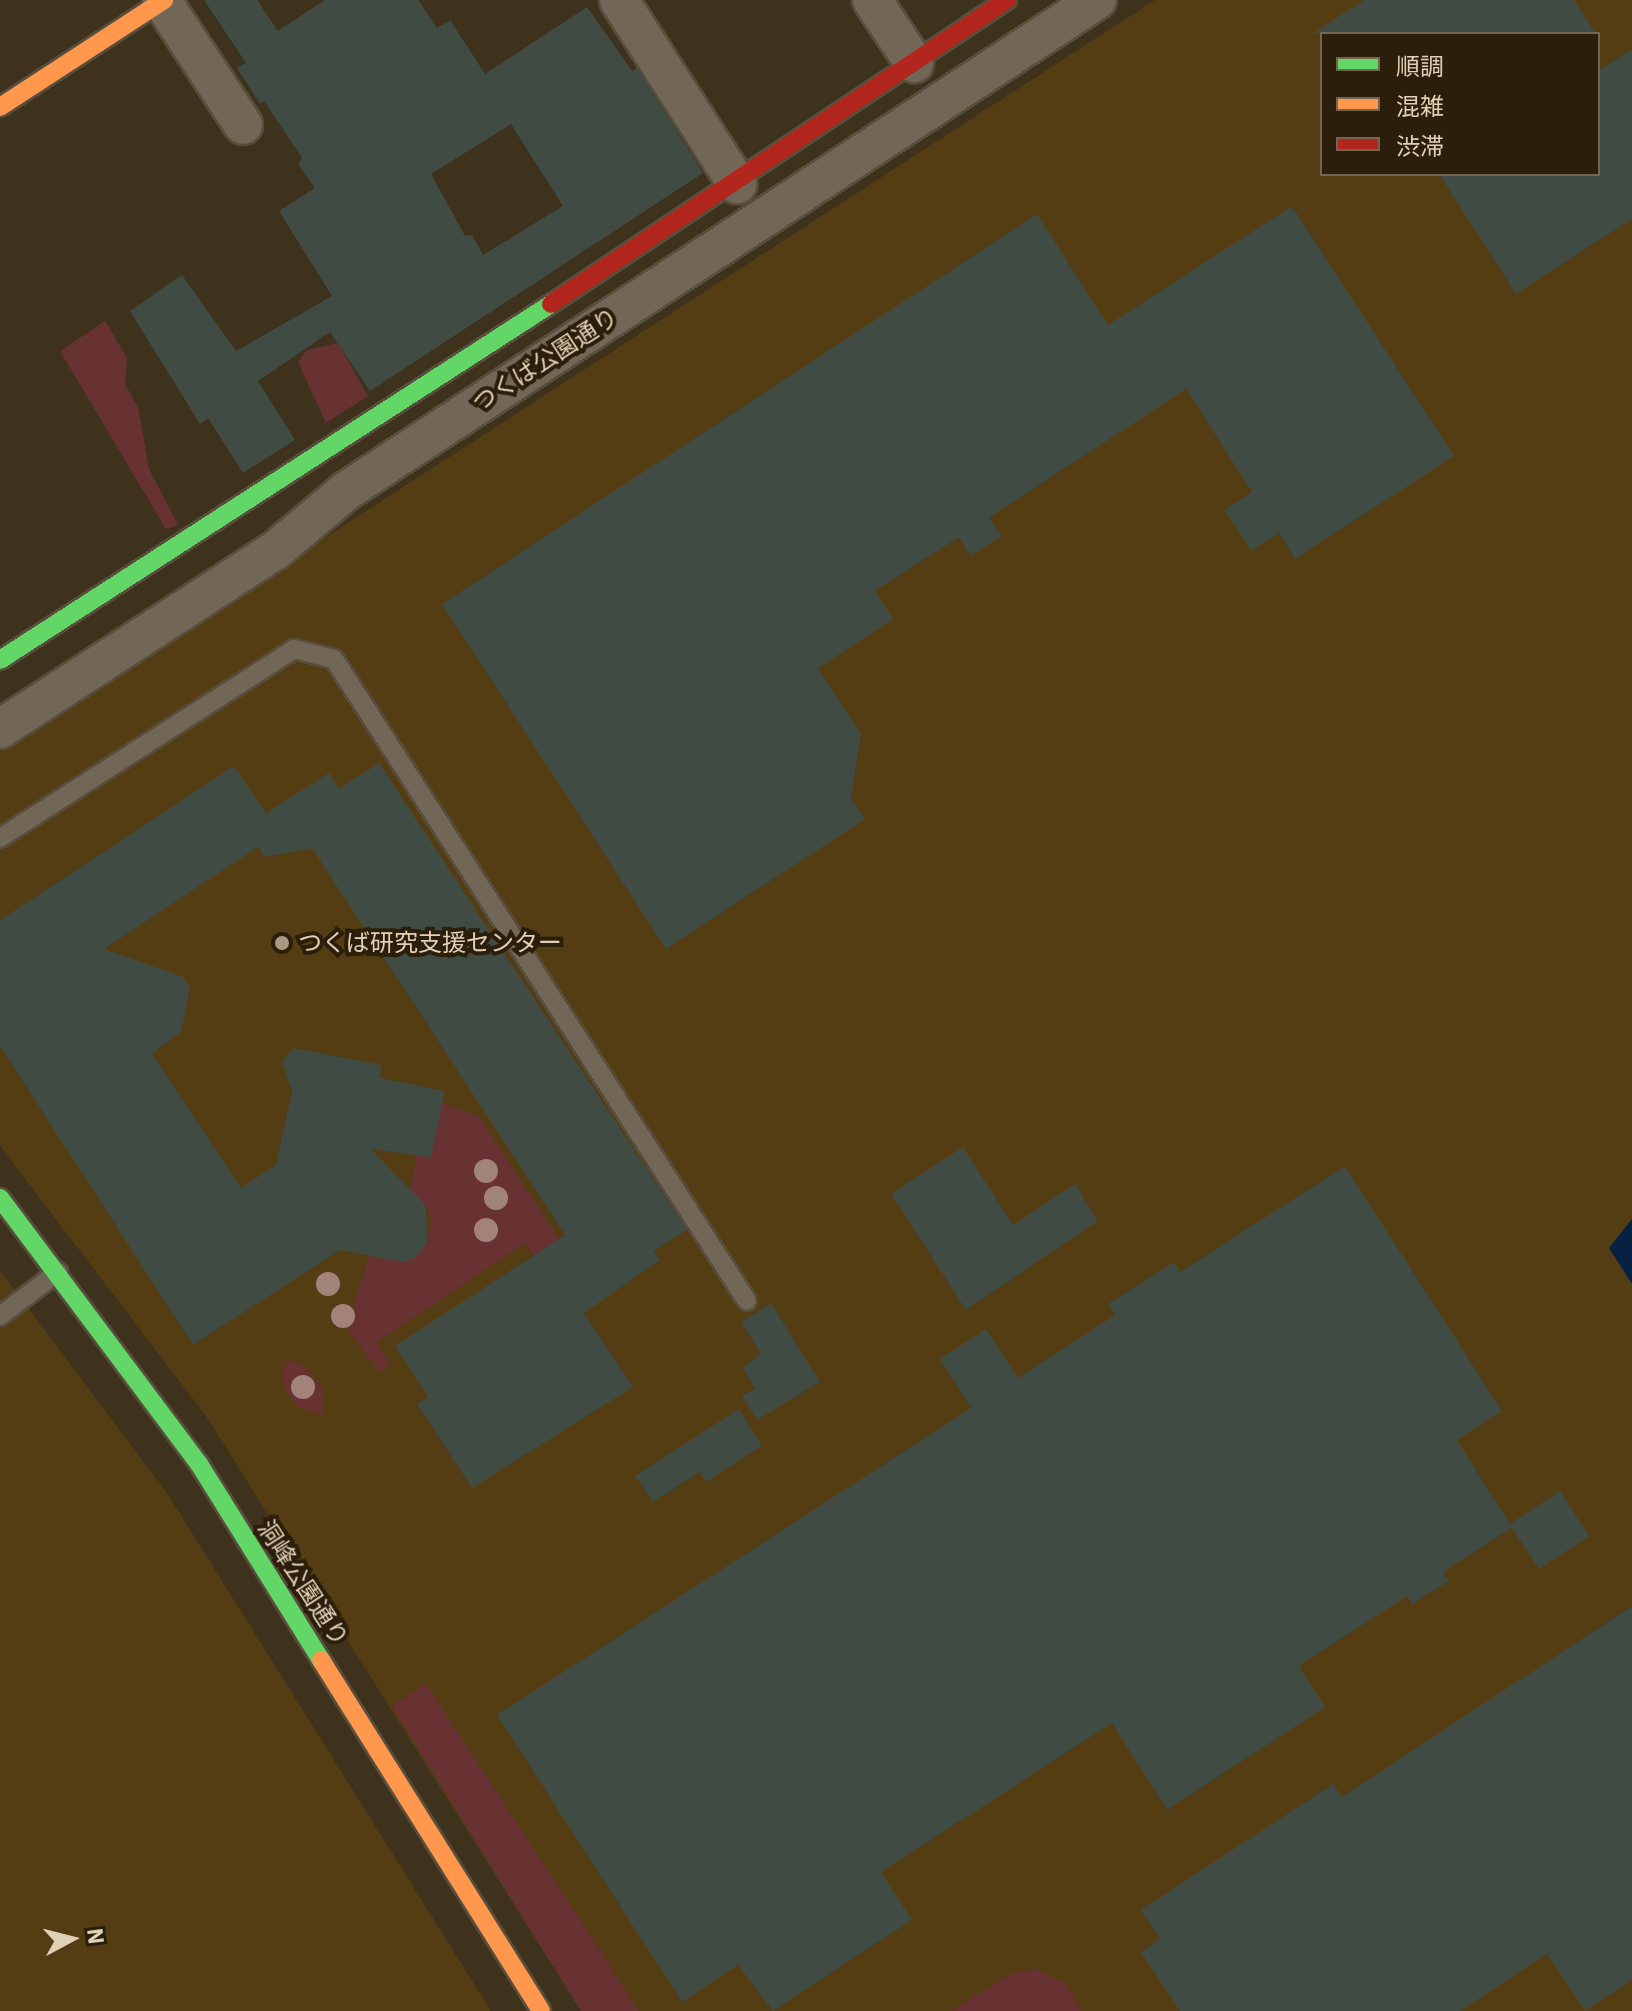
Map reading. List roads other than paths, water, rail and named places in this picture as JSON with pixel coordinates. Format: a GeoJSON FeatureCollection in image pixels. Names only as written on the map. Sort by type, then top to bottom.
{"type":"FeatureCollection","features":[{"type":"Feature","properties":{"kind":"street"},"geometry":{"type":"LineString","coordinates":[[619,0],[737,184]]}},
{"type":"Feature","properties":{"kind":"street"},"geometry":{"type":"LineString","coordinates":[[872,0],[914,63]]}},
{"type":"Feature","properties":{"kind":"street"},"geometry":{"type":"LineString","coordinates":[[0,660],[737,184],[1007,0]]}},
{"type":"Feature","properties":{"kind":"street","name":"つくば公園通り"},"geometry":{"type":"LineString","coordinates":[[0,729],[276,550],[346,491],[1097,0]]}},
{"type":"Feature","properties":{"kind":"street"},"geometry":{"type":"LineString","coordinates":[[0,107],[163,1],[243,125]]}},
{"type":"Feature","properties":{"kind":"street","name":"洞峰公園通り"},"geometry":{"type":"LineString","coordinates":[[0,1198],[199,1464],[541,2011]]}},
{"type":"Feature","properties":{"kind":"lane"},"geometry":{"type":"LineString","coordinates":[[0,838],[294,649],[334,659],[747,1301]]}},
{"type":"Feature","properties":{"kind":"lane"},"geometry":{"type":"LineString","coordinates":[[0,1316],[58,1272]]}},
{"type":"Feature","properties":{"kind":"water"},"geometry":{"type":"Polygon","coordinates":[[[1632,1219],[1632,1284],[1609,1248],[1632,1219]]]}},
{"type":"Feature","properties":{"kind":"place","name":"つくば研究支援センター"},"geometry":{"type":"Point","coordinates":[282,943]}}]}
